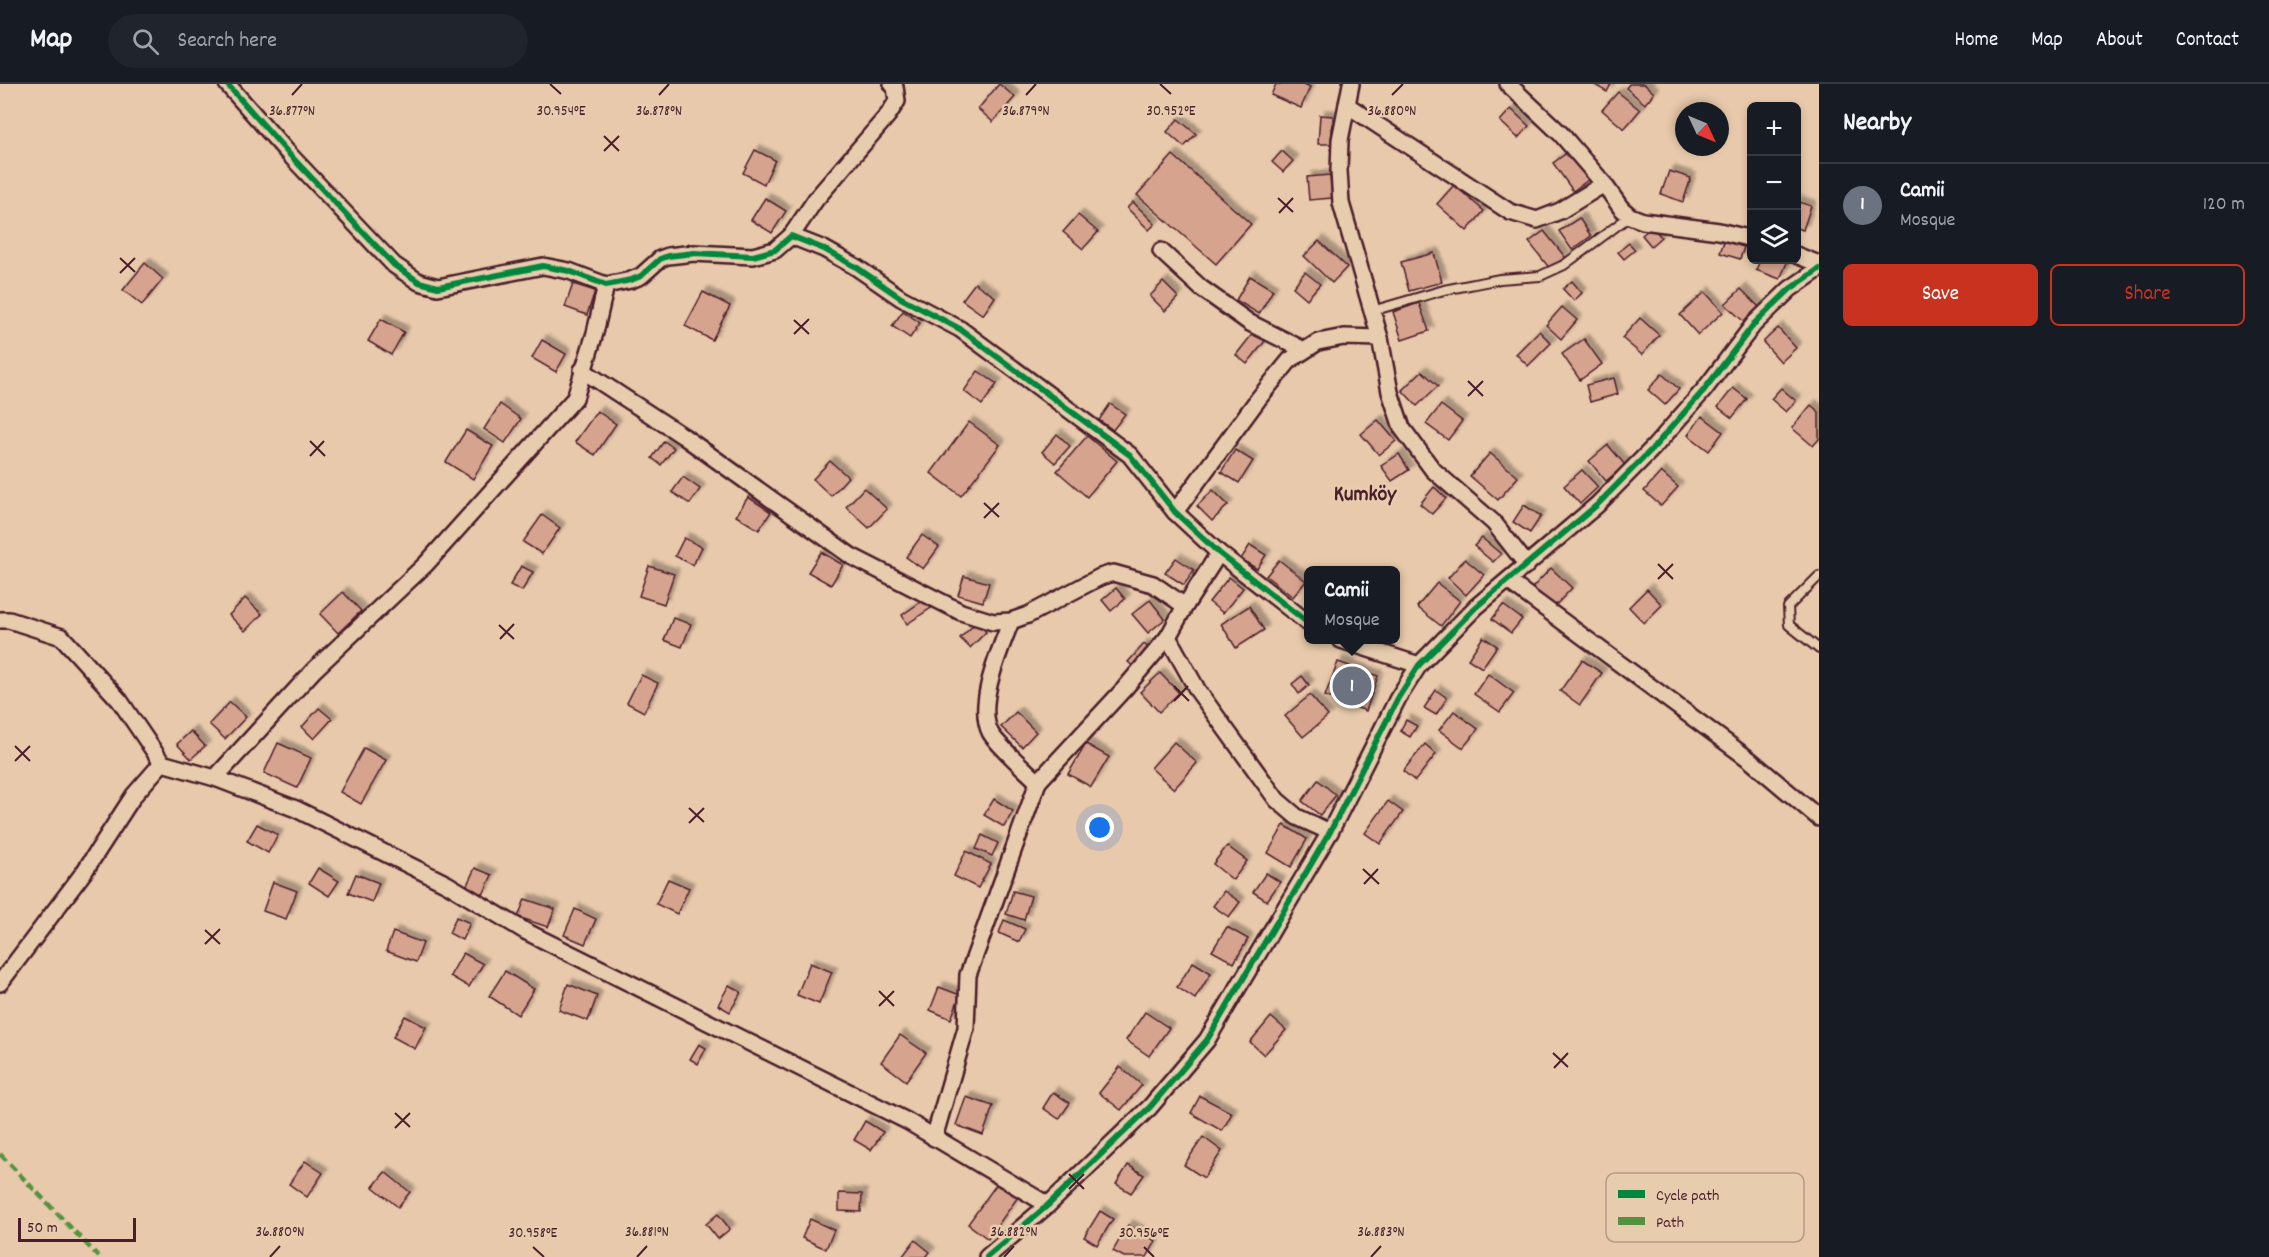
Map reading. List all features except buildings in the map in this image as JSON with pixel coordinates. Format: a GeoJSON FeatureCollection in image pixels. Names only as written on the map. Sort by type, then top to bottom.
{"type":"FeatureCollection","features":[{"type":"Feature","properties":{"kind":"street"},"geometry":{"type":"LineString","coordinates":[[227,84],[393,265],[419,282],[438,287],[543,266],[575,273],[606,285],[641,276],[668,255],[694,253],[753,256],[775,250],[791,236],[816,199],[888,115],[897,100],[895,87],[892,84]]}},
{"type":"Feature","properties":{"kind":"street"},"geometry":{"type":"LineString","coordinates":[[1351,84],[1340,140],[1341,203],[1380,338],[1390,392],[1402,428],[1433,470],[1494,523],[1527,565]]}},
{"type":"Feature","properties":{"kind":"street"},"geometry":{"type":"LineString","coordinates":[[1508,84],[1561,134],[1630,216],[1643,221],[1719,231],[1747,238]]}},
{"type":"Feature","properties":{"kind":"street"},"geometry":{"type":"LineString","coordinates":[[1347,105],[1510,212],[1536,220],[1560,211],[1604,184]]}},
{"type":"Feature","properties":{"kind":"street"},"geometry":{"type":"LineString","coordinates":[[791,236],[824,249],[856,267],[901,298],[960,329],[1130,455],[1175,512],[1219,553],[1304,620]]}},
{"type":"Feature","properties":{"kind":"street"},"geometry":{"type":"LineString","coordinates":[[1161,251],[1201,288],[1250,323],[1304,350]]}},
{"type":"Feature","properties":{"kind":"street"},"geometry":{"type":"LineString","coordinates":[[987,1257],[1048,1205],[1150,1107],[1207,1040],[1330,832],[1398,698],[1419,665],[1476,607],[1605,497],[1654,447],[1704,390],[1754,324],[1790,288],[1819,266],[1801,257]]}},
{"type":"Feature","properties":{"kind":"street"},"geometry":{"type":"LineString","coordinates":[[215,778],[314,670],[426,564],[575,398],[595,333],[606,285]]}},
{"type":"Feature","properties":{"kind":"street"},"geometry":{"type":"LineString","coordinates":[[1175,512],[1290,360],[1318,342],[1344,338],[1380,338]]}},
{"type":"Feature","properties":{"kind":"street"},"geometry":{"type":"LineString","coordinates":[[582,370],[683,436],[851,556],[961,612],[993,622],[1011,621],[1028,615],[1100,577],[1113,573],[1153,584],[1185,606]]}},
{"type":"Feature","properties":{"kind":"street"},"geometry":{"type":"LineString","coordinates":[[934,1138],[966,1028],[968,975],[1038,782],[1125,688],[1168,637],[1219,553]]}},
{"type":"Feature","properties":{"kind":"street"},"geometry":{"type":"LineString","coordinates":[[1508,581],[1750,760],[1819,818]]}},
{"type":"Feature","properties":{"kind":"street"},"geometry":{"type":"LineString","coordinates":[[0,620],[9,620],[62,637],[120,701],[162,763],[215,778],[296,809],[447,884],[525,931],[907,1121],[1048,1205]]}},
{"type":"Feature","properties":{"kind":"street"},"geometry":{"type":"LineString","coordinates":[[1011,621],[996,663],[984,710],[990,733],[1038,782]]}},
{"type":"Feature","properties":{"kind":"street"},"geometry":{"type":"LineString","coordinates":[[1168,637],[1198,691],[1277,800],[1297,817],[1330,832]]}},
{"type":"Feature","properties":{"kind":"street"},"geometry":{"type":"LineString","coordinates":[[1356,644],[1419,665]]}},
{"type":"Feature","properties":{"kind":"street"},"geometry":{"type":"LineString","coordinates":[[0,983],[84,872],[134,795],[162,763]]}},
{"type":"Feature","properties":{"kind":"lane"},"geometry":{"type":"LineString","coordinates":[[1372,311],[1444,290],[1500,279],[1539,276],[1564,266],[1630,216]]}},
{"type":"Feature","properties":{"kind":"lane"},"geometry":{"type":"LineString","coordinates":[[1819,576],[1788,607],[1789,625],[1819,649]]}},
{"type":"Feature","properties":{"kind":"marked path"},"geometry":{"type":"LineString","coordinates":[[0,1154],[99,1257]]}},
{"type":"Feature","properties":{"kind":"cycle path"},"geometry":{"type":"LineString","coordinates":[[227,84],[289,154],[394,265],[419,282],[438,287],[543,266],[569,271],[606,285],[641,276],[660,259],[668,256],[694,253],[753,256],[775,250],[791,236],[824,249],[856,267],[901,298],[960,329],[1130,455],[1175,512],[1219,553],[1304,620]]}},
{"type":"Feature","properties":{"kind":"cycle path"},"geometry":{"type":"LineString","coordinates":[[987,1257],[1048,1205],[1150,1107],[1207,1040],[1330,832],[1398,698],[1419,665],[1476,607],[1597,505],[1654,447],[1704,390],[1754,324],[1790,289],[1819,269]]}},
{"type":"Feature","properties":{"kind":"place","name":"Camii"},"geometry":{"type":"Point","coordinates":[1352,686]}},
{"type":"Feature","properties":{"kind":"district","name":"Kumköy"},"geometry":{"type":"Point","coordinates":[1365,492]}}]}
